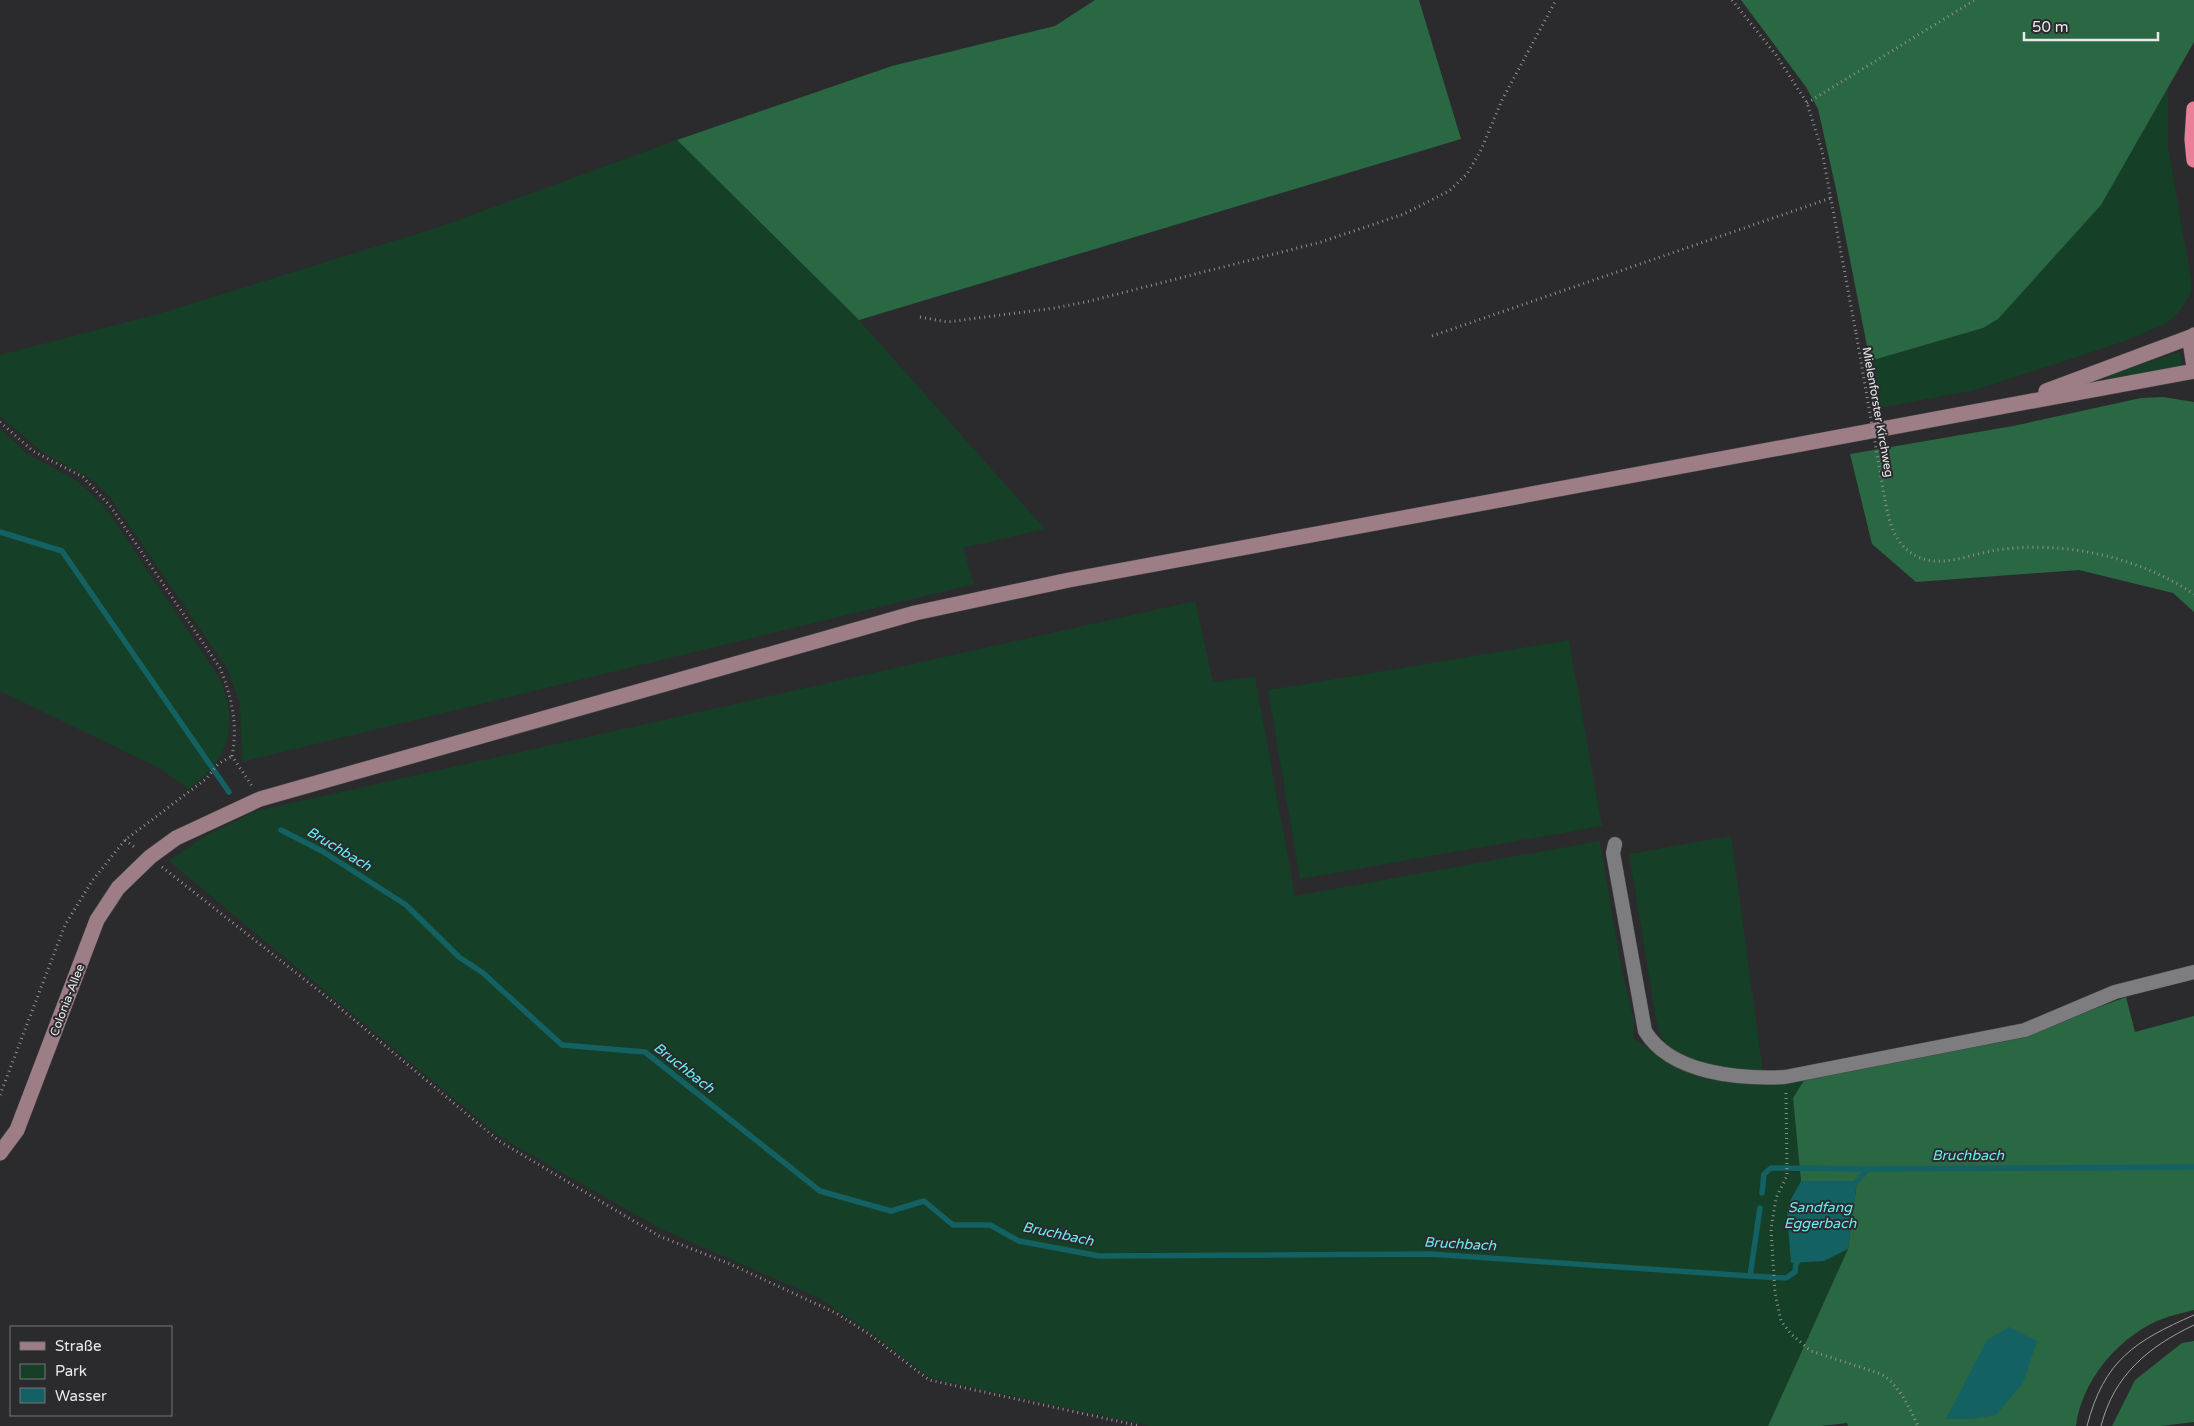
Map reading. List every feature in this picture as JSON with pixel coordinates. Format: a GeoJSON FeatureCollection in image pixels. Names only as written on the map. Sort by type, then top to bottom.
{"type":"FeatureCollection","features":[{"type":"Feature","properties":{"kind":"highway"},"geometry":{"type":"LineString","coordinates":[[2194,109],[2192,139],[2194,160]]}},
{"type":"Feature","properties":{"kind":"main road"},"geometry":{"type":"LineString","coordinates":[[2007,405],[2194,369],[2191,348],[2194,336]]}},
{"type":"Feature","properties":{"kind":"main road"},"geometry":{"type":"LineString","coordinates":[[2007,405],[2194,336]]}},
{"type":"Feature","properties":{"kind":"main road","name":"Colonia-Allee"},"geometry":{"type":"LineString","coordinates":[[0,1153],[17,1130],[97,920],[118,888],[150,857],[176,838],[260,799],[915,613],[1069,580],[2007,405]]}},
{"type":"Feature","properties":{"kind":"street"},"geometry":{"type":"LineString","coordinates":[[1616,844],[1613,853],[1645,1031],[1652,1042],[1666,1055],[1720,1073],[1754,1078],[1785,1077],[2025,1030],[2116,992],[2194,972]]}},
{"type":"Feature","properties":{"kind":"path"},"geometry":{"type":"LineString","coordinates":[[920,317],[947,322],[1056,308],[1090,301],[1321,242],[1404,214],[1449,191],[1467,174],[1481,150],[1502,100],[1556,0]]}},
{"type":"Feature","properties":{"kind":"path","name":"Mielenforster Kirchweg"},"geometry":{"type":"LineString","coordinates":[[1732,0],[1776,55],[1807,103],[1820,142],[1885,500],[1890,524],[1898,540],[1910,553],[1929,560],[1952,560],[2012,548],[2087,552],[2127,562],[2165,577],[2194,594]]}},
{"type":"Feature","properties":{"kind":"path"},"geometry":{"type":"LineString","coordinates":[[1807,103],[1975,0]]}},
{"type":"Feature","properties":{"kind":"path"},"geometry":{"type":"LineString","coordinates":[[1432,336],[1831,198]]}},
{"type":"Feature","properties":{"kind":"path"},"geometry":{"type":"LineString","coordinates":[[0,422],[33,451],[83,477],[110,506],[220,668],[231,693],[234,716],[232,756],[260,799]]}},
{"type":"Feature","properties":{"kind":"path"},"geometry":{"type":"LineString","coordinates":[[0,1095],[65,925],[92,882],[125,840],[206,779],[218,764],[232,756]]}},
{"type":"Feature","properties":{"kind":"path"},"geometry":{"type":"LineString","coordinates":[[150,857],[328,998],[500,1142],[659,1236],[730,1264],[836,1313],[870,1334],[929,1380],[1140,1426]]}},
{"type":"Feature","properties":{"kind":"path"},"geometry":{"type":"LineString","coordinates":[[1785,1077],[1787,1176],[1776,1198],[1770,1229],[1775,1272],[1774,1282],[1781,1321],[1800,1343],[1811,1351],[1881,1374],[1890,1379],[1896,1386],[1918,1426]]}},
{"type":"Feature","properties":{"kind":"green space"},"geometry":{"type":"Polygon","coordinates":[[[1095,0],[1419,0],[1461,139],[859,320],[677,140],[892,66],[1055,26],[1095,0]]]}},
{"type":"Feature","properties":{"kind":"green space"},"geometry":{"type":"Polygon","coordinates":[[[1741,0],[2194,0],[2194,42],[2101,205],[1998,319],[1983,328],[1870,361],[1818,109],[1806,87],[1741,0]]]}},
{"type":"Feature","properties":{"kind":"green space"},"geometry":{"type":"Polygon","coordinates":[[[2168,88],[2168,147],[2192,285],[2189,297],[2178,313],[2167,323],[2125,341],[1975,390],[1880,408],[1870,361],[1983,328],[2101,205],[2168,88]]]}},
{"type":"Feature","properties":{"kind":"green space"},"geometry":{"type":"Polygon","coordinates":[[[677,140],[859,320],[1045,529],[963,548],[974,584],[242,762],[240,703],[227,668],[109,496],[94,481],[41,451],[0,416],[0,355],[158,314],[439,227],[677,140]]]}},
{"type":"Feature","properties":{"kind":"green space"},"geometry":{"type":"Polygon","coordinates":[[[2180,352],[2182,367],[2106,379],[2107,375],[2180,352]]]}},
{"type":"Feature","properties":{"kind":"green space"},"geometry":{"type":"Polygon","coordinates":[[[2163,397],[2194,402],[2194,612],[2173,593],[2079,570],[1916,582],[1872,544],[1850,454],[2013,426],[2141,398],[2163,397]]]}},
{"type":"Feature","properties":{"kind":"green space"},"geometry":{"type":"Polygon","coordinates":[[[0,429],[29,455],[76,480],[105,507],[220,679],[229,713],[227,740],[222,753],[214,765],[189,789],[159,768],[0,691],[0,429]]]}},
{"type":"Feature","properties":{"kind":"green space"},"geometry":{"type":"Polygon","coordinates":[[[1195,601],[1213,682],[1255,677],[1295,896],[1600,841],[1622,971],[1634,1021],[1633,1038],[1667,1061],[1684,1067],[1806,1077],[1793,1098],[1801,1181],[1790,1201],[1791,1262],[1824,1261],[1848,1249],[1768,1426],[1150,1426],[930,1378],[873,1334],[817,1297],[661,1229],[500,1137],[169,861],[205,836],[256,811],[1195,601]]]}},
{"type":"Feature","properties":{"kind":"green space"},"geometry":{"type":"Polygon","coordinates":[[[1569,640],[1602,826],[1300,879],[1268,690],[1569,640]]]}},
{"type":"Feature","properties":{"kind":"green space"},"geometry":{"type":"Polygon","coordinates":[[[1731,836],[1763,1072],[1719,1067],[1703,1063],[1676,1052],[1665,1042],[1658,1030],[1629,854],[1731,836]]]}},
{"type":"Feature","properties":{"kind":"green space"},"geometry":{"type":"Polygon","coordinates":[[[2126,997],[2135,1032],[2194,1016],[2194,1310],[2157,1321],[2128,1339],[2115,1351],[2093,1378],[2085,1393],[2076,1426],[1848,1426],[1847,1423],[1821,1426],[1768,1426],[1848,1249],[1857,1181],[1801,1181],[1793,1098],[1806,1077],[2007,1041],[2126,997]]]}},
{"type":"Feature","properties":{"kind":"green space"},"geometry":{"type":"Polygon","coordinates":[[[2194,1341],[2194,1422],[2161,1426],[2112,1426],[2135,1380],[2182,1343],[2194,1341]]]}},
{"type":"Feature","properties":{"kind":"water","name":"Sandfang Eggerbach"},"geometry":{"type":"Polygon","coordinates":[[[1801,1181],[1857,1181],[1848,1249],[1824,1261],[1791,1263],[1787,1212],[1790,1201],[1801,1181]]]}},
{"type":"Feature","properties":{"kind":"water"},"geometry":{"type":"Polygon","coordinates":[[[2009,1327],[2037,1341],[2023,1383],[1996,1415],[1969,1419],[1946,1419],[1987,1340],[2009,1327]]]}},
{"type":"Feature","properties":{"kind":"waterway","name":"Bruchbach"},"geometry":{"type":"LineString","coordinates":[[0,532],[62,551],[229,792]]}},
{"type":"Feature","properties":{"kind":"waterway","name":"Bruchbach"},"geometry":{"type":"LineString","coordinates":[[281,830],[322,851],[406,905],[459,957],[483,973],[562,1045],[645,1052],[820,1191],[891,1211],[924,1201],[953,1225],[990,1225],[1019,1241],[1099,1256],[1430,1254],[1750,1276],[1760,1208]]}},
{"type":"Feature","properties":{"kind":"waterway","name":"Bruchbach"},"geometry":{"type":"LineString","coordinates":[[1762,1193],[1764,1174],[1771,1168],[2194,1167]]}},
{"type":"Feature","properties":{"kind":"waterway"},"geometry":{"type":"LineString","coordinates":[[1853,1186],[1868,1169]]}},
{"type":"Feature","properties":{"kind":"waterway"},"geometry":{"type":"LineString","coordinates":[[1750,1276],[1786,1278],[1795,1272],[1796,1264],[1800,1258]]}},
{"type":"Feature","properties":{"kind":"tram line"},"geometry":{"type":"LineString","coordinates":[[2087,1426],[2094,1403],[2103,1384],[2125,1356],[2155,1334],[2194,1315]]}},
{"type":"Feature","properties":{"kind":"tram line"},"geometry":{"type":"LineString","coordinates":[[2101,1426],[2115,1392],[2124,1377],[2135,1365],[2162,1343],[2194,1325]]}}]}
